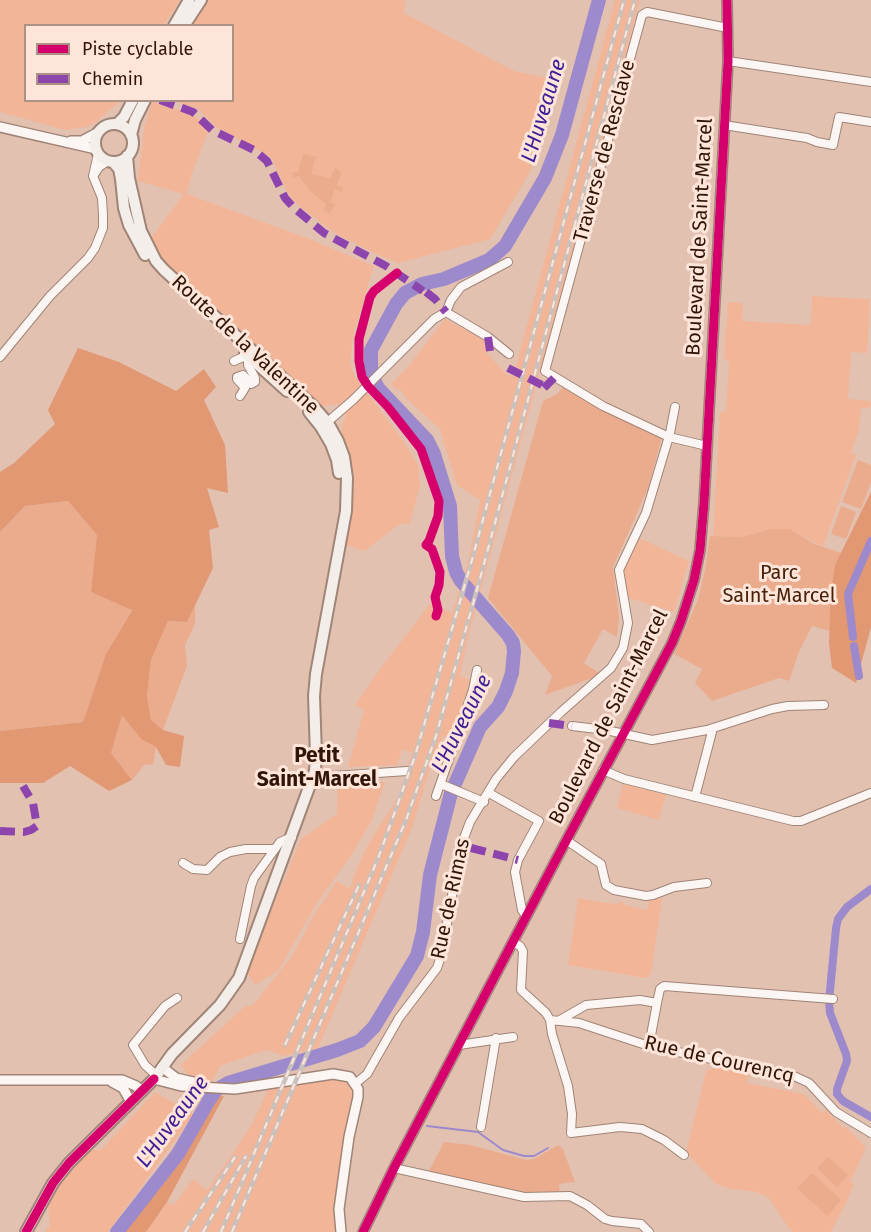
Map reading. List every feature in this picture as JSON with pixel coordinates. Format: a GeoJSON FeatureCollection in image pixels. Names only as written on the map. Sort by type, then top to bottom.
{"type":"FeatureCollection","features":[{"type":"Feature","properties":{"kind":"main road"},"geometry":{"type":"LineString","coordinates":[[175,24],[189,0]]}},
{"type":"Feature","properties":{"kind":"main road"},"geometry":{"type":"LineString","coordinates":[[185,24],[201,0]]}},
{"type":"Feature","properties":{"kind":"main road"},"geometry":{"type":"LineString","coordinates":[[117,124],[124,117],[132,102]]}},
{"type":"Feature","properties":{"kind":"main road"},"geometry":{"type":"LineString","coordinates":[[131,135],[144,102]]}},
{"type":"Feature","properties":{"kind":"main road"},"geometry":{"type":"LineString","coordinates":[[117,124],[128,130],[133,147],[127,156],[118,162],[110,162],[97,152],[95,138],[106,125],[117,124]]}},
{"type":"Feature","properties":{"kind":"main road","name":"Route de la Valentine"},"geometry":{"type":"LineString","coordinates":[[127,156],[141,231],[149,249],[164,270],[265,361],[275,377]]}},
{"type":"Feature","properties":{"kind":"main road","name":"Route de la Valentine"},"geometry":{"type":"LineString","coordinates":[[26,1232],[53,1183],[69,1163],[132,1102],[172,1054],[220,1005],[239,978],[315,771],[316,674],[346,512],[347,478],[344,457],[338,441],[313,406],[248,355],[157,273],[132,231],[124,208],[119,169],[110,162]]}},
{"type":"Feature","properties":{"kind":"main road"},"geometry":{"type":"LineString","coordinates":[[122,194],[127,200],[134,201]]}},
{"type":"Feature","properties":{"kind":"main road"},"geometry":{"type":"LineString","coordinates":[[248,355],[259,361],[265,361]]}},
{"type":"Feature","properties":{"kind":"street","name":"Boulevard de Saint-Marcel"},"geometry":{"type":"LineString","coordinates":[[363,1232],[394,1168],[672,642],[694,580],[702,531],[707,446],[728,61],[727,0]]}},
{"type":"Feature","properties":{"kind":"street","name":"Traverse de Resclave"},"geometry":{"type":"LineString","coordinates":[[669,437],[603,406],[545,371],[642,15],[647,12],[728,28]]}},
{"type":"Feature","properties":{"kind":"street"},"geometry":{"type":"LineString","coordinates":[[728,61],[871,82]]}},
{"type":"Feature","properties":{"kind":"street"},"geometry":{"type":"LineString","coordinates":[[724,125],[807,138],[833,145],[839,117],[871,122]]}},
{"type":"Feature","properties":{"kind":"street"},"geometry":{"type":"LineString","coordinates":[[0,127],[97,152],[93,176],[104,204],[103,228],[95,248],[50,296],[0,357]]}},
{"type":"Feature","properties":{"kind":"street"},"geometry":{"type":"LineString","coordinates":[[65,142],[82,141],[98,133]]}},
{"type":"Feature","properties":{"kind":"street"},"geometry":{"type":"LineString","coordinates":[[93,176],[99,167],[110,162]]}},
{"type":"Feature","properties":{"kind":"street"},"geometry":{"type":"LineString","coordinates":[[325,425],[434,319],[446,312],[451,300],[461,287],[508,262]]}},
{"type":"Feature","properties":{"kind":"street"},"geometry":{"type":"LineString","coordinates":[[446,312],[488,337],[509,354]]}},
{"type":"Feature","properties":{"kind":"street"},"geometry":{"type":"LineString","coordinates":[[234,361],[248,355],[248,365],[255,378],[255,382],[251,384],[243,375],[237,377],[244,388],[240,396]]}},
{"type":"Feature","properties":{"kind":"street","name":"Rue de Rimas"},"geometry":{"type":"LineString","coordinates":[[356,1083],[367,1074],[399,1018],[437,968],[463,837],[496,779],[514,757],[611,668],[623,648],[627,623],[619,570],[646,513],[669,437],[675,407]]}},
{"type":"Feature","properties":{"kind":"street"},"geometry":{"type":"LineString","coordinates":[[669,437],[707,446]]}},
{"type":"Feature","properties":{"kind":"street"},"geometry":{"type":"LineString","coordinates":[[436,796],[443,784],[473,690],[477,670]]}},
{"type":"Feature","properties":{"kind":"street"},"geometry":{"type":"LineString","coordinates":[[572,726],[623,733],[652,740],[710,729],[772,709],[824,705]]}},
{"type":"Feature","properties":{"kind":"street"},"geometry":{"type":"LineString","coordinates":[[695,797],[710,729]]}},
{"type":"Feature","properties":{"kind":"street"},"geometry":{"type":"LineString","coordinates":[[603,770],[624,779],[798,821],[871,793]]}},
{"type":"Feature","properties":{"kind":"street"},"geometry":{"type":"LineString","coordinates":[[315,771],[335,776],[407,771]]}},
{"type":"Feature","properties":{"kind":"street"},"geometry":{"type":"LineString","coordinates":[[443,784],[484,802]]}},
{"type":"Feature","properties":{"kind":"street"},"geometry":{"type":"LineString","coordinates":[[489,793],[539,820],[518,860],[515,872],[522,910],[526,916]]}},
{"type":"Feature","properties":{"kind":"street"},"geometry":{"type":"LineString","coordinates":[[240,939],[251,886],[274,849],[280,842],[292,837]]}},
{"type":"Feature","properties":{"kind":"street"},"geometry":{"type":"LineString","coordinates":[[566,840],[602,864],[606,885],[614,890],[646,896],[674,887],[707,883]]}},
{"type":"Feature","properties":{"kind":"street"},"geometry":{"type":"LineString","coordinates":[[183,863],[193,869],[207,870],[220,857],[230,852],[246,849],[274,849]]}},
{"type":"Feature","properties":{"kind":"street"},"geometry":{"type":"LineString","coordinates":[[513,942],[523,951],[521,990],[546,1012],[550,1020],[568,1086],[572,1114],[571,1133],[620,1126],[642,1129],[664,1140],[684,1155]]}},
{"type":"Feature","properties":{"kind":"street"},"geometry":{"type":"LineString","coordinates":[[649,1046],[660,988],[664,986],[829,999]]}},
{"type":"Feature","properties":{"kind":"street"},"geometry":{"type":"LineString","coordinates":[[177,998],[165,1006],[133,1045],[145,1065],[181,1086],[235,1089],[333,1074],[350,1077],[356,1083],[358,1097],[349,1137],[339,1209],[341,1232]]}},
{"type":"Feature","properties":{"kind":"street"},"geometry":{"type":"LineString","coordinates":[[560,1020],[586,1005],[640,1000],[657,1003]]}},
{"type":"Feature","properties":{"kind":"street","name":"Rue de Courencq"},"geometry":{"type":"LineString","coordinates":[[550,1020],[579,1023],[649,1046],[795,1076],[809,1083],[836,1112],[871,1133]]}},
{"type":"Feature","properties":{"kind":"street"},"geometry":{"type":"LineString","coordinates":[[459,1045],[513,1037]]}},
{"type":"Feature","properties":{"kind":"street"},"geometry":{"type":"LineString","coordinates":[[481,1127],[496,1038]]}},
{"type":"Feature","properties":{"kind":"street"},"geometry":{"type":"LineString","coordinates":[[157,1074],[207,1087]]}},
{"type":"Feature","properties":{"kind":"street"},"geometry":{"type":"LineString","coordinates":[[0,1080],[122,1080],[142,1091]]}},
{"type":"Feature","properties":{"kind":"street"},"geometry":{"type":"LineString","coordinates":[[110,1081],[123,1088],[132,1102]]}},
{"type":"Feature","properties":{"kind":"street"},"geometry":{"type":"LineString","coordinates":[[394,1168],[524,1197],[570,1196],[587,1205],[605,1219],[641,1224],[649,1232]]}},
{"type":"Feature","properties":{"kind":"shaded area"},"geometry":{"type":"Polygon","coordinates":[[[0,0],[180,0],[165,24],[24,24],[24,102],[119,102],[87,127],[65,130],[0,112],[0,0]]]}},
{"type":"Feature","properties":{"kind":"shaded area"},"geometry":{"type":"Polygon","coordinates":[[[208,0],[405,0],[404,13],[514,71],[557,80],[530,172],[490,239],[398,263],[333,232],[298,205],[287,192],[271,157],[216,127],[197,108],[176,102],[234,102],[234,24],[194,24],[208,0]]]}},
{"type":"Feature","properties":{"kind":"shaded area"},"geometry":{"type":"Polygon","coordinates":[[[615,0],[640,0],[468,638],[460,676],[470,680],[452,739],[443,736],[412,828],[318,1048],[284,1056],[267,1050],[257,1053],[220,1066],[212,1082],[202,1077],[189,1076],[181,1065],[244,1007],[253,1005],[292,956],[312,918],[337,881],[350,889],[366,848],[399,795],[412,752],[402,750],[397,765],[348,767],[364,710],[355,705],[430,604],[452,613],[469,557],[480,500],[457,485],[440,429],[407,399],[399,388],[396,390],[391,384],[407,368],[445,319],[486,341],[486,352],[505,373],[513,377],[615,0]]]}},
{"type":"Feature","properties":{"kind":"shaded area"},"geometry":{"type":"Polygon","coordinates":[[[152,102],[194,115],[209,129],[192,173],[187,194],[312,240],[374,266],[354,332],[350,363],[355,377],[404,442],[418,465],[420,484],[410,525],[403,523],[398,525],[365,551],[345,545],[342,427],[346,415],[338,404],[321,406],[189,289],[148,242],[184,194],[138,181],[144,129],[152,102]]]}},
{"type":"Feature","properties":{"kind":"shaded area"},"geometry":{"type":"Polygon","coordinates":[[[812,296],[870,299],[867,353],[851,352],[848,399],[871,401],[871,404],[870,408],[861,408],[858,433],[851,453],[856,455],[823,547],[789,529],[771,529],[743,537],[713,536],[720,413],[726,410],[729,363],[724,358],[728,302],[743,305],[742,321],[811,325],[812,296]]]}},
{"type":"Feature","properties":{"kind":"shaded area"},"geometry":{"type":"Polygon","coordinates":[[[78,348],[119,362],[176,391],[204,369],[216,387],[204,400],[225,445],[228,493],[207,488],[219,527],[209,530],[213,568],[187,622],[168,621],[151,660],[147,696],[151,720],[163,730],[184,736],[180,767],[166,765],[156,747],[141,739],[122,715],[111,753],[132,780],[109,791],[70,766],[43,783],[0,783],[0,731],[83,722],[106,654],[132,610],[91,592],[97,535],[68,501],[25,506],[0,532],[0,472],[14,463],[55,424],[48,410],[78,348]]]}},
{"type":"Feature","properties":{"kind":"shaded area"},"geometry":{"type":"Polygon","coordinates":[[[871,492],[871,627],[856,683],[832,668],[829,643],[831,593],[835,565],[871,492]]]}},
{"type":"Feature","properties":{"kind":"shaded area"},"geometry":{"type":"Polygon","coordinates":[[[637,537],[689,561],[674,612],[626,597],[624,566],[637,537]]]}},
{"type":"Feature","properties":{"kind":"shaded area"},"geometry":{"type":"Polygon","coordinates":[[[385,782],[371,822],[352,854],[315,906],[279,970],[255,985],[246,971],[301,839],[337,814],[338,783],[385,782]]]}},
{"type":"Feature","properties":{"kind":"shaded area"},"geometry":{"type":"Polygon","coordinates":[[[623,784],[666,795],[659,820],[617,808],[623,784]]]}},
{"type":"Feature","properties":{"kind":"shaded area"},"geometry":{"type":"Polygon","coordinates":[[[578,898],[617,904],[622,901],[625,905],[647,910],[649,899],[662,898],[651,974],[646,978],[568,965],[578,898]]]}},
{"type":"Feature","properties":{"kind":"shaded area"},"geometry":{"type":"Polygon","coordinates":[[[723,1066],[749,1071],[747,1083],[804,1094],[822,1113],[826,1110],[843,1128],[846,1127],[866,1148],[850,1182],[854,1184],[847,1201],[831,1232],[790,1230],[768,1197],[756,1192],[716,1184],[686,1152],[707,1067],[708,1070],[723,1066]]]}},
{"type":"Feature","properties":{"kind":"shaded area"},"geometry":{"type":"Polygon","coordinates":[[[335,1080],[347,1083],[352,1088],[352,1094],[334,1209],[335,1232],[146,1232],[167,1202],[174,1205],[193,1179],[207,1190],[250,1128],[268,1090],[335,1080]]]}},
{"type":"Feature","properties":{"kind":"shaded area"},"geometry":{"type":"Polygon","coordinates":[[[155,1092],[194,1114],[108,1232],[45,1232],[50,1225],[48,1204],[60,1184],[90,1150],[101,1150],[155,1092]]]}},
{"type":"Feature","properties":{"kind":"shaded area"},"geometry":{"type":"Polygon","coordinates":[[[207,1094],[224,1096],[167,1202],[146,1232],[115,1232],[174,1147],[207,1094]]]}},
{"type":"Feature","properties":{"kind":"green space"},"geometry":{"type":"Polygon","coordinates":[[[303,154],[316,157],[311,174],[330,178],[335,168],[341,172],[337,186],[343,187],[341,192],[335,189],[330,202],[335,205],[330,213],[323,210],[327,205],[310,191],[299,176],[294,178],[292,172],[298,172],[303,154]]]}},
{"type":"Feature","properties":{"kind":"green space"},"geometry":{"type":"Polygon","coordinates":[[[563,387],[641,428],[662,436],[649,486],[613,567],[619,617],[617,637],[603,629],[584,663],[599,673],[595,677],[545,695],[552,676],[488,598],[543,401],[557,394],[563,387]]]}},
{"type":"Feature","properties":{"kind":"green space"},"geometry":{"type":"Polygon","coordinates":[[[858,460],[871,465],[871,482],[861,509],[842,502],[858,460]]]}},
{"type":"Feature","properties":{"kind":"green space"},"geometry":{"type":"Polygon","coordinates":[[[68,501],[97,535],[91,592],[132,609],[106,654],[83,722],[0,731],[0,532],[25,506],[68,501]]]}},
{"type":"Feature","properties":{"kind":"green space"},"geometry":{"type":"Polygon","coordinates":[[[841,506],[856,512],[846,539],[831,534],[841,506]]]}},
{"type":"Feature","properties":{"kind":"green space","name":"Parc Saint-Marcel"},"geometry":{"type":"Polygon","coordinates":[[[771,529],[790,529],[814,544],[854,557],[843,635],[812,626],[799,652],[789,681],[779,678],[712,701],[695,683],[702,669],[674,654],[698,600],[710,536],[743,537],[771,529]]]}},
{"type":"Feature","properties":{"kind":"green space"},"geometry":{"type":"Polygon","coordinates":[[[195,605],[195,624],[185,645],[187,666],[163,730],[151,720],[147,696],[151,660],[168,621],[187,622],[195,605]]]}},
{"type":"Feature","properties":{"kind":"green space"},"geometry":{"type":"Polygon","coordinates":[[[122,714],[141,739],[156,747],[153,765],[145,764],[132,780],[111,753],[122,714]]]}},
{"type":"Feature","properties":{"kind":"green space"},"geometry":{"type":"Polygon","coordinates":[[[444,1142],[471,1145],[526,1160],[534,1159],[558,1145],[563,1149],[575,1182],[559,1184],[560,1194],[526,1195],[428,1173],[444,1142]]]}},
{"type":"Feature","properties":{"kind":"green space"},"geometry":{"type":"Polygon","coordinates":[[[828,1157],[848,1175],[837,1187],[817,1168],[828,1157]]]}},
{"type":"Feature","properties":{"kind":"green space"},"geometry":{"type":"Polygon","coordinates":[[[812,1173],[841,1200],[827,1216],[797,1188],[812,1173]]]}},
{"type":"Feature","properties":{"kind":"waterway","name":"L'Huveaune"},"geometry":{"type":"LineString","coordinates":[[117,1232],[178,1154],[216,1090],[228,1083],[360,1041],[374,1027],[417,956],[423,932],[430,875],[451,793],[480,727],[498,707],[506,691],[512,673],[514,651],[513,643],[508,635],[461,581],[456,572],[452,556],[450,506],[434,454],[427,440],[378,388],[371,370],[371,350],[396,304],[405,293],[422,284],[444,279],[489,260],[505,246],[545,178],[562,135],[599,0]]}},
{"type":"Feature","properties":{"kind":"waterway"},"geometry":{"type":"LineString","coordinates":[[853,637],[848,594],[871,541]]}},
{"type":"Feature","properties":{"kind":"waterway"},"geometry":{"type":"LineString","coordinates":[[854,646],[859,676]]}},
{"type":"Feature","properties":{"kind":"waterway"},"geometry":{"type":"LineString","coordinates":[[871,889],[847,907],[838,919],[829,1001],[830,1013],[847,1061],[837,1094],[843,1101],[871,1117]]}},
{"type":"Feature","properties":{"kind":"waterway"},"geometry":{"type":"LineString","coordinates":[[427,1126],[478,1132],[503,1150],[524,1156],[534,1156],[548,1148]]}},
{"type":"Feature","properties":{"kind":"railway"},"geometry":{"type":"LineString","coordinates":[[221,1232],[379,856],[415,756],[472,560],[624,0]]}},
{"type":"Feature","properties":{"kind":"railway"},"geometry":{"type":"LineString","coordinates":[[232,1232],[406,820],[436,736],[635,0]]}},
{"type":"Feature","properties":{"kind":"railway"},"geometry":{"type":"LineString","coordinates":[[285,1045],[359,885]]}},
{"type":"Feature","properties":{"kind":"railway"},"geometry":{"type":"LineString","coordinates":[[203,1232],[246,1156]]}},
{"type":"Feature","properties":{"kind":"railway"},"geometry":{"type":"LineString","coordinates":[[185,1232],[235,1157]]}},
{"type":"Feature","properties":{"kind":"marked path"},"geometry":{"type":"LineString","coordinates":[[166,102],[193,112],[212,130],[254,150],[267,161],[285,198],[294,208],[324,233],[386,266],[423,291]]}},
{"type":"Feature","properties":{"kind":"marked path"},"geometry":{"type":"LineString","coordinates":[[426,292],[446,312]]}},
{"type":"Feature","properties":{"kind":"marked path"},"geometry":{"type":"LineString","coordinates":[[488,337],[490,351]]}},
{"type":"Feature","properties":{"kind":"marked path"},"geometry":{"type":"LineString","coordinates":[[508,368],[542,385],[541,387]]}},
{"type":"Feature","properties":{"kind":"marked path"},"geometry":{"type":"LineString","coordinates":[[544,388],[554,378]]}},
{"type":"Feature","properties":{"kind":"marked path"},"geometry":{"type":"LineString","coordinates":[[549,723],[572,726]]}},
{"type":"Feature","properties":{"kind":"marked path"},"geometry":{"type":"LineString","coordinates":[[0,831],[24,832],[37,826],[33,803],[23,786]]}},
{"type":"Feature","properties":{"kind":"marked path"},"geometry":{"type":"LineString","coordinates":[[471,848],[518,860]]}},
{"type":"Feature","properties":{"kind":"cycle path"},"geometry":{"type":"LineString","coordinates":[[363,1232],[394,1168],[672,643],[694,580],[700,550],[704,503],[728,61],[727,0]]}},
{"type":"Feature","properties":{"kind":"cycle path"},"geometry":{"type":"LineString","coordinates":[[397,273],[374,291],[370,297],[359,339],[359,361],[362,377],[368,386],[421,449],[439,501],[438,516],[426,545],[432,549],[440,572],[435,597],[438,610],[436,616]]}},
{"type":"Feature","properties":{"kind":"cycle path"},"geometry":{"type":"LineString","coordinates":[[26,1232],[53,1183],[69,1163],[154,1079]]}},
{"type":"Feature","properties":{"kind":"district","name":"Petit Saint-Marcel"},"geometry":{"type":"Point","coordinates":[317,768]}}]}
